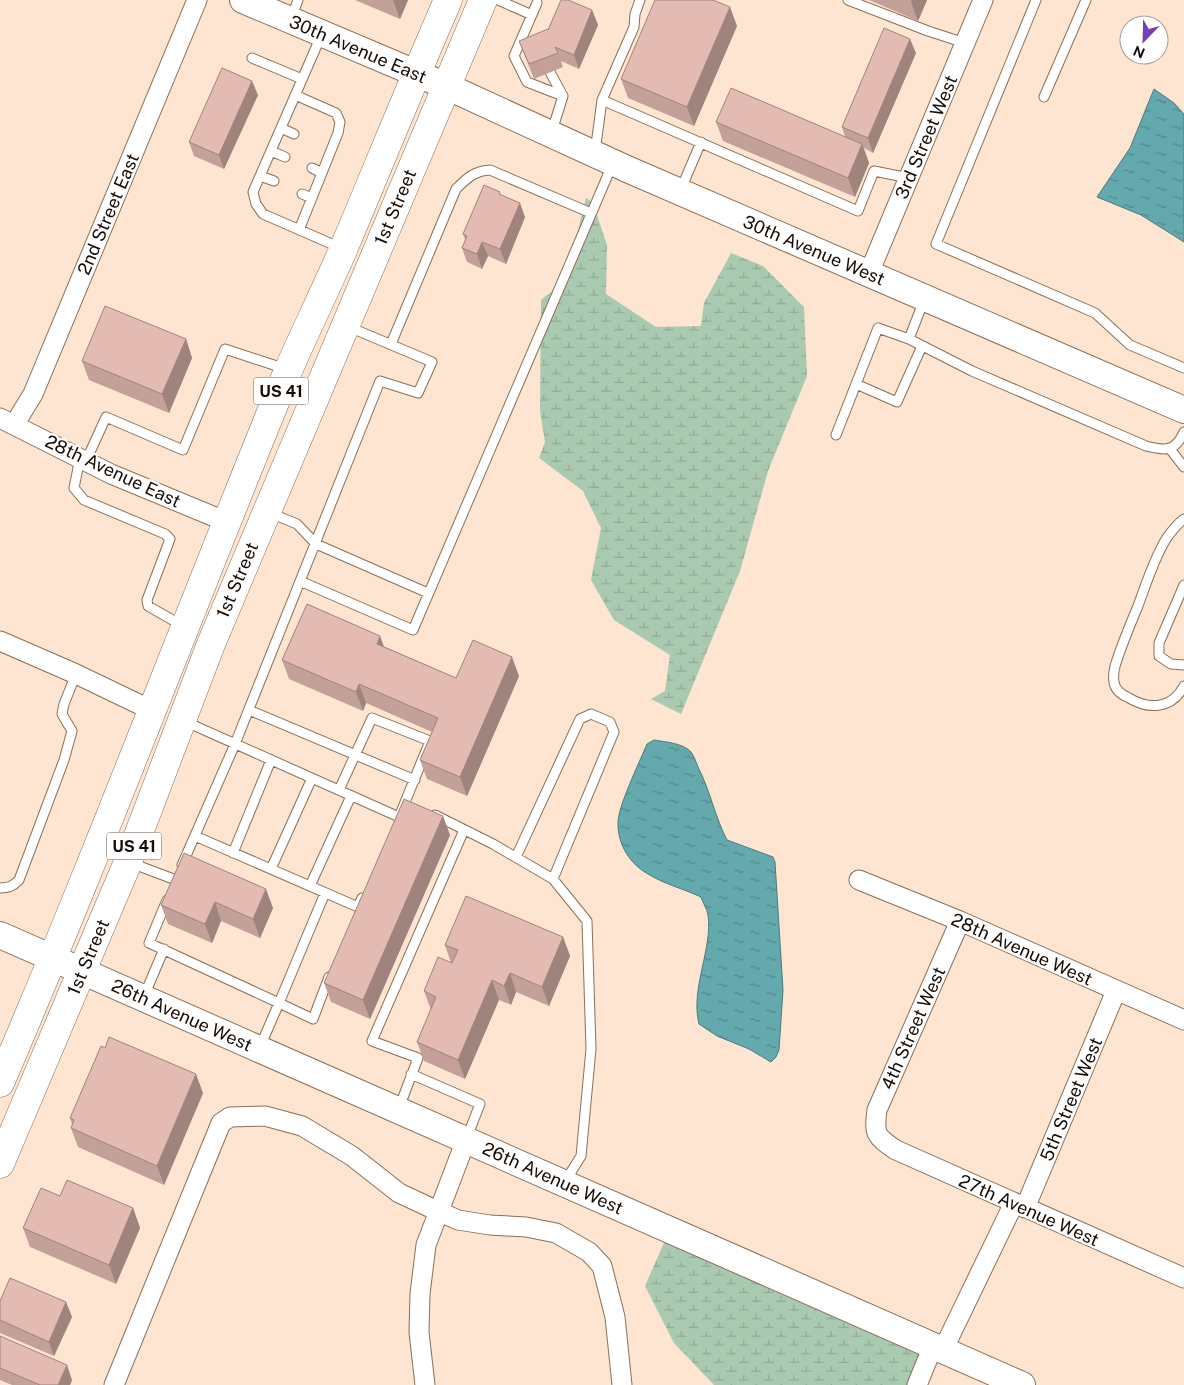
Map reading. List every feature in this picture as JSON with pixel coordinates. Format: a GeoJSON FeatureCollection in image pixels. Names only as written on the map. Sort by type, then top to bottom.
{"type":"FeatureCollection","features":[{"type":"Feature","properties":{"kind":"main road","name":"1st Street"},"geometry":{"type":"LineString","coordinates":[[0,1083],[54,959],[151,710],[289,370],[448,0]]}},
{"type":"Feature","properties":{"kind":"main road","name":"1st Street"},"geometry":{"type":"LineString","coordinates":[[0,1164],[128,862],[210,644],[483,0]]}},
{"type":"Feature","properties":{"kind":"main road"},"geometry":{"type":"LineString","coordinates":[[266,511],[259,502],[259,490],[318,348],[324,291]]}},
{"type":"Feature","properties":{"kind":"main road"},"geometry":{"type":"LineString","coordinates":[[181,720],[184,674],[235,543],[235,531],[227,522]]}},
{"type":"Feature","properties":{"kind":"street","name":"2nd Street East"},"geometry":{"type":"LineString","coordinates":[[7,422],[33,394],[197,0]]}},
{"type":"Feature","properties":{"kind":"street","name":"30th Avenue East"},"geometry":{"type":"LineString","coordinates":[[243,0],[294,10],[322,33],[446,86]]}},
{"type":"Feature","properties":{"kind":"street","name":"3rd Street West"},"geometry":{"type":"LineString","coordinates":[[869,273],[983,0]]}},
{"type":"Feature","properties":{"kind":"street","name":"30th Avenue West"},"geometry":{"type":"LineString","coordinates":[[446,86],[680,192],[1184,410]]}},
{"type":"Feature","properties":{"kind":"street","name":"28th Avenue East"},"geometry":{"type":"LineString","coordinates":[[7,422],[111,474],[227,522]]}},
{"type":"Feature","properties":{"kind":"street"},"geometry":{"type":"LineString","coordinates":[[0,641],[76,674],[151,710]]}},
{"type":"Feature","properties":{"kind":"street","name":"28th Avenue West"},"geometry":{"type":"LineString","coordinates":[[859,880],[1184,1020]]}},
{"type":"Feature","properties":{"kind":"street","name":"4th Street West"},"geometry":{"type":"LineString","coordinates":[[878,1136],[875,1129],[877,1110],[960,922]]}},
{"type":"Feature","properties":{"kind":"street","name":"26th Avenue West"},"geometry":{"type":"LineString","coordinates":[[0,935],[1022,1385]]}},
{"type":"Feature","properties":{"kind":"street","name":"5th Street West"},"geometry":{"type":"LineString","coordinates":[[917,1385],[1019,1206],[1116,991]]}},
{"type":"Feature","properties":{"kind":"street"},"geometry":{"type":"LineString","coordinates":[[114,1385],[221,1124],[230,1117],[265,1116],[302,1126],[352,1156],[398,1193],[458,1220],[490,1225],[526,1227],[556,1233],[589,1252],[602,1266],[613,1308],[622,1385]]}},
{"type":"Feature","properties":{"kind":"street","name":"27th Avenue West"},"geometry":{"type":"LineString","coordinates":[[878,1136],[883,1142],[896,1150],[1019,1206],[1182,1271]]}},
{"type":"Feature","properties":{"kind":"street"},"geometry":{"type":"LineString","coordinates":[[425,1385],[419,1332],[420,1294],[426,1245],[466,1140]]}},
{"type":"Feature","properties":{"kind":"lane"},"geometry":{"type":"LineString","coordinates":[[498,0],[532,15]]}},
{"type":"Feature","properties":{"kind":"lane"},"geometry":{"type":"LineString","coordinates":[[300,581],[413,630],[591,213],[604,158],[602,100],[634,27],[635,14],[640,0]]}},
{"type":"Feature","properties":{"kind":"lane"},"geometry":{"type":"LineString","coordinates":[[848,0],[928,31],[965,42]]}},
{"type":"Feature","properties":{"kind":"lane"},"geometry":{"type":"LineString","coordinates":[[1036,0],[936,244],[1095,313],[1130,345],[1184,368]]}},
{"type":"Feature","properties":{"kind":"lane"},"geometry":{"type":"LineString","coordinates":[[1044,97],[1086,0]]}},
{"type":"Feature","properties":{"kind":"lane"},"geometry":{"type":"LineString","coordinates":[[537,3],[529,29],[514,56],[527,82],[563,96]]}},
{"type":"Feature","properties":{"kind":"lane"},"geometry":{"type":"LineString","coordinates":[[322,33],[253,192],[256,204],[263,214],[343,248]]}},
{"type":"Feature","properties":{"kind":"lane"},"geometry":{"type":"LineString","coordinates":[[252,58],[302,79]]}},
{"type":"Feature","properties":{"kind":"lane"},"geometry":{"type":"LineString","coordinates":[[550,72],[563,96],[551,133]]}},
{"type":"Feature","properties":{"kind":"lane"},"geometry":{"type":"LineString","coordinates":[[295,95],[336,113],[340,122],[327,148],[322,173],[299,230]]}},
{"type":"Feature","properties":{"kind":"lane"},"geometry":{"type":"LineString","coordinates":[[602,100],[858,211],[874,171],[909,178]]}},
{"type":"Feature","properties":{"kind":"lane"},"geometry":{"type":"LineString","coordinates":[[281,128],[294,134]]}},
{"type":"Feature","properties":{"kind":"lane"},"geometry":{"type":"LineString","coordinates":[[680,192],[701,142]]}},
{"type":"Feature","properties":{"kind":"lane"},"geometry":{"type":"LineString","coordinates":[[271,151],[285,157]]}},
{"type":"Feature","properties":{"kind":"lane"},"geometry":{"type":"LineString","coordinates":[[312,168],[322,173]]}},
{"type":"Feature","properties":{"kind":"lane"},"geometry":{"type":"LineString","coordinates":[[391,344],[456,189],[470,175],[482,170],[490,170],[591,213]]}},
{"type":"Feature","properties":{"kind":"lane"},"geometry":{"type":"LineString","coordinates":[[260,176],[274,181]]}},
{"type":"Feature","properties":{"kind":"lane"},"geometry":{"type":"LineString","coordinates":[[302,194],[312,198]]}},
{"type":"Feature","properties":{"kind":"lane"},"geometry":{"type":"LineString","coordinates":[[909,339],[925,298]]}},
{"type":"Feature","properties":{"kind":"lane"},"geometry":{"type":"LineString","coordinates":[[334,967],[313,1019],[149,942],[249,710],[380,381],[418,393],[432,362],[345,325]]}},
{"type":"Feature","properties":{"kind":"lane"},"geometry":{"type":"LineString","coordinates":[[836,435],[878,328],[909,339],[972,371],[1146,446],[1160,450],[1170,449],[1178,443],[1184,432]]}},
{"type":"Feature","properties":{"kind":"lane"},"geometry":{"type":"LineString","coordinates":[[856,384],[897,402],[922,346]]}},
{"type":"Feature","properties":{"kind":"lane"},"geometry":{"type":"LineString","coordinates":[[185,627],[148,606],[147,600],[170,539],[165,534],[84,500],[74,488],[84,460],[106,417],[183,450],[225,349],[289,370]]}},
{"type":"Feature","properties":{"kind":"lane"},"geometry":{"type":"LineString","coordinates":[[1170,449],[1184,467]]}},
{"type":"Feature","properties":{"kind":"lane"},"geometry":{"type":"LineString","coordinates":[[266,511],[297,524],[316,544],[428,593]]}},
{"type":"Feature","properties":{"kind":"lane"},"geometry":{"type":"LineString","coordinates":[[1184,519],[1166,539],[1149,578],[1115,665],[1114,683],[1121,694],[1135,702],[1150,707],[1171,700],[1180,693],[1184,686]]}},
{"type":"Feature","properties":{"kind":"lane"},"geometry":{"type":"LineString","coordinates":[[1184,585],[1159,643],[1159,656],[1171,664],[1184,665]]}},
{"type":"Feature","properties":{"kind":"lane"},"geometry":{"type":"LineString","coordinates":[[0,888],[8,888],[18,880],[64,760],[72,731],[62,714],[76,674]]}},
{"type":"Feature","properties":{"kind":"lane"},"geometry":{"type":"LineString","coordinates":[[249,710],[415,780]]}},
{"type":"Feature","properties":{"kind":"lane"},"geometry":{"type":"LineString","coordinates":[[516,858],[580,719],[591,714],[610,722],[614,732],[553,879]]}},
{"type":"Feature","properties":{"kind":"lane"},"geometry":{"type":"LineString","coordinates":[[339,790],[372,718],[430,741],[415,780],[414,805],[399,817],[395,826]]}},
{"type":"Feature","properties":{"kind":"lane"},"geometry":{"type":"LineString","coordinates":[[181,720],[399,817]]}},
{"type":"Feature","properties":{"kind":"lane"},"geometry":{"type":"LineString","coordinates":[[233,853],[271,760]]}},
{"type":"Feature","properties":{"kind":"lane"},"geometry":{"type":"LineString","coordinates":[[271,869],[312,778]]}},
{"type":"Feature","properties":{"kind":"lane"},"geometry":{"type":"LineString","coordinates":[[310,886],[351,796]]}},
{"type":"Feature","properties":{"kind":"lane"},"geometry":{"type":"LineString","coordinates":[[414,805],[553,879],[587,921],[591,1049],[581,1156],[564,1183]]}},
{"type":"Feature","properties":{"kind":"lane"},"geometry":{"type":"LineString","coordinates":[[398,1109],[418,1058],[372,1041],[464,830]]}},
{"type":"Feature","properties":{"kind":"lane"},"geometry":{"type":"LineString","coordinates":[[195,836],[310,886],[356,911],[366,889]]}},
{"type":"Feature","properties":{"kind":"lane"},"geometry":{"type":"LineString","coordinates":[[128,862],[176,880]]}},
{"type":"Feature","properties":{"kind":"lane"},"geometry":{"type":"LineString","coordinates":[[259,1050],[325,893]]}},
{"type":"Feature","properties":{"kind":"lane"},"geometry":{"type":"LineString","coordinates":[[144,998],[164,949]]}},
{"type":"Feature","properties":{"kind":"lane"},"geometry":{"type":"LineString","coordinates":[[411,1074],[480,1104],[466,1140]]}},
{"type":"Feature","properties":{"kind":"green space"},"geometry":{"type":"Polygon","coordinates":[[[586,198],[593,203],[607,245],[606,294],[656,327],[701,326],[704,303],[731,253],[763,266],[804,307],[807,376],[768,471],[740,571],[681,714],[651,699],[665,691],[670,655],[614,620],[591,580],[601,528],[583,491],[539,458],[545,442],[540,411],[541,300],[565,281],[586,198]]]}},
{"type":"Feature","properties":{"kind":"green space"},"geometry":{"type":"Polygon","coordinates":[[[666,1238],[922,1351],[908,1385],[714,1385],[674,1343],[645,1286],[666,1238]]]}},
{"type":"Feature","properties":{"kind":"water"},"geometry":{"type":"Polygon","coordinates":[[[1154,89],[1174,103],[1184,114],[1184,242],[1141,215],[1097,197],[1130,148],[1154,89]]]}},
{"type":"Feature","properties":{"kind":"water"},"geometry":{"type":"Polygon","coordinates":[[[654,740],[679,745],[691,752],[727,840],[773,857],[775,862],[783,990],[779,1050],[771,1062],[749,1049],[717,1036],[699,1024],[697,997],[709,928],[706,908],[701,897],[654,878],[642,870],[626,853],[620,839],[618,824],[621,807],[647,744],[654,740]]]}},
{"type":"Feature","properties":{"kind":"building"},"geometry":{"type":"Polygon","coordinates":[[[561,0],[568,0],[592,10],[574,55],[555,47],[558,53],[529,64],[519,41],[548,30],[561,0]]]}},
{"type":"Feature","properties":{"kind":"building"},"geometry":{"type":"Polygon","coordinates":[[[655,0],[713,0],[730,7],[687,107],[621,79],[655,0]]]}},
{"type":"Feature","properties":{"kind":"building"},"geometry":{"type":"Polygon","coordinates":[[[884,28],[910,39],[868,138],[842,127],[884,28]]]}},
{"type":"Feature","properties":{"kind":"building"},"geometry":{"type":"Polygon","coordinates":[[[222,68],[252,81],[219,155],[189,142],[222,68]]]}},
{"type":"Feature","properties":{"kind":"building"},"geometry":{"type":"Polygon","coordinates":[[[731,88],[862,144],[848,178],[716,122],[731,88]]]}},
{"type":"Feature","properties":{"kind":"building"},"geometry":{"type":"Polygon","coordinates":[[[484,185],[520,203],[500,249],[482,242],[477,254],[462,248],[467,236],[463,234],[484,185]]]}},
{"type":"Feature","properties":{"kind":"building"},"geometry":{"type":"Polygon","coordinates":[[[105,306],[186,339],[162,394],[82,361],[105,306]]]}},
{"type":"Feature","properties":{"kind":"building"},"geometry":{"type":"Polygon","coordinates":[[[307,604],[380,636],[377,644],[456,678],[473,640],[512,657],[460,777],[420,760],[438,718],[359,684],[356,692],[282,660],[307,604]]]}},
{"type":"Feature","properties":{"kind":"building"},"geometry":{"type":"Polygon","coordinates":[[[404,799],[443,816],[363,1000],[324,983],[404,799]]]}},
{"type":"Feature","properties":{"kind":"building"},"geometry":{"type":"Polygon","coordinates":[[[184,853],[266,889],[253,919],[215,902],[205,924],[161,905],[184,853]]]}},
{"type":"Feature","properties":{"kind":"building"},"geometry":{"type":"Polygon","coordinates":[[[466,896],[563,937],[542,987],[510,973],[504,986],[492,980],[458,1060],[417,1042],[436,997],[424,991],[438,957],[452,963],[458,950],[445,945],[466,896]]]}},
{"type":"Feature","properties":{"kind":"building"},"geometry":{"type":"Polygon","coordinates":[[[109,1037],[196,1074],[157,1166],[71,1128],[74,1120],[70,1118],[101,1046],[105,1048],[109,1037]]]}},
{"type":"Feature","properties":{"kind":"building"},"geometry":{"type":"Polygon","coordinates":[[[67,1180],[133,1208],[109,1265],[23,1228],[41,1188],[60,1196],[67,1180]]]}},
{"type":"Feature","properties":{"kind":"building"},"geometry":{"type":"Polygon","coordinates":[[[10,1278],[66,1302],[49,1342],[0,1320],[0,1301],[10,1278]]]}},
{"type":"Feature","properties":{"kind":"building"},"geometry":{"type":"Polygon","coordinates":[[[0,1336],[67,1365],[58,1385],[40,1385],[0,1368],[0,1336]]]}}]}
